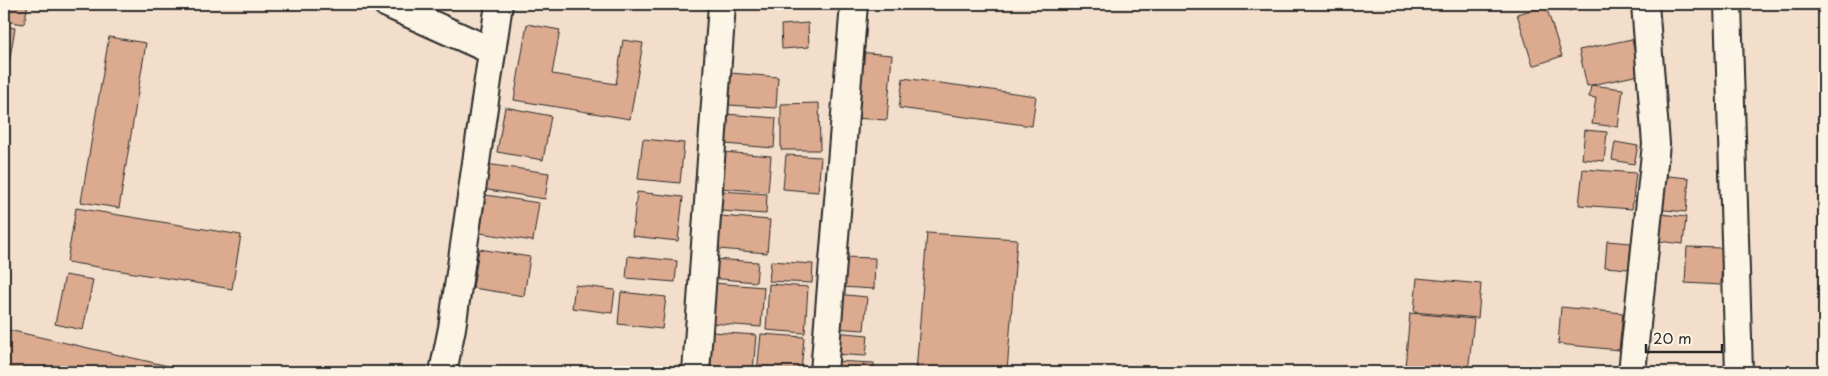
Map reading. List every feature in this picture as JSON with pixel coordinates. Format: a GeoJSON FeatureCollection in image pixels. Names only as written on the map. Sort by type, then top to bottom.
{"type":"FeatureCollection","features":[{"type":"Feature","properties":{"kind":"street"},"geometry":{"type":"LineString","coordinates":[[386,4],[492,51]]}},
{"type":"Feature","properties":{"kind":"street"},"geometry":{"type":"LineString","coordinates":[[444,372],[499,4]]}},
{"type":"Feature","properties":{"kind":"street"},"geometry":{"type":"LineString","coordinates":[[696,372],[722,4]]}},
{"type":"Feature","properties":{"kind":"street"},"geometry":{"type":"LineString","coordinates":[[824,372],[854,4]]}},
{"type":"Feature","properties":{"kind":"street"},"geometry":{"type":"LineString","coordinates":[[1632,372],[1656,144],[1645,4]]}},
{"type":"Feature","properties":{"kind":"street"},"geometry":{"type":"LineString","coordinates":[[1728,4],[1739,372]]}},
{"type":"Feature","properties":{"kind":"building"},"geometry":{"type":"Polygon","coordinates":[[[4,4],[28,4],[24,24],[4,21],[4,4]]]}},
{"type":"Feature","properties":{"kind":"building"},"geometry":{"type":"Polygon","coordinates":[[[1566,4],[1590,4],[1569,11],[1566,4]]]}},
{"type":"Feature","properties":{"kind":"building"},"geometry":{"type":"Polygon","coordinates":[[[1546,6],[1562,56],[1533,66],[1517,14],[1546,6]]]}},
{"type":"Feature","properties":{"kind":"building"},"geometry":{"type":"Polygon","coordinates":[[[808,23],[809,47],[782,49],[781,25],[808,23]]]}},
{"type":"Feature","properties":{"kind":"building"},"geometry":{"type":"Polygon","coordinates":[[[527,24],[560,30],[552,74],[616,84],[623,40],[643,43],[630,119],[514,100],[527,24]]]}},
{"type":"Feature","properties":{"kind":"building"},"geometry":{"type":"Polygon","coordinates":[[[4,26],[15,28],[4,93],[4,26]]]}},
{"type":"Feature","properties":{"kind":"building"},"geometry":{"type":"Polygon","coordinates":[[[109,37],[146,43],[119,208],[81,202],[109,37]]]}},
{"type":"Feature","properties":{"kind":"building"},"geometry":{"type":"Polygon","coordinates":[[[1632,39],[1639,75],[1587,86],[1579,50],[1632,39]]]}},
{"type":"Feature","properties":{"kind":"building"},"geometry":{"type":"Polygon","coordinates":[[[857,52],[892,55],[887,120],[852,118],[857,52]]]}},
{"type":"Feature","properties":{"kind":"building"},"geometry":{"type":"Polygon","coordinates":[[[730,73],[778,77],[776,108],[728,105],[730,73]]]}},
{"type":"Feature","properties":{"kind":"building"},"geometry":{"type":"Polygon","coordinates":[[[903,78],[1036,96],[1032,126],[899,108],[903,78]]]}},
{"type":"Feature","properties":{"kind":"building"},"geometry":{"type":"Polygon","coordinates":[[[1591,85],[1623,89],[1618,127],[1592,124],[1596,98],[1589,97],[1591,85]]]}},
{"type":"Feature","properties":{"kind":"building"},"geometry":{"type":"Polygon","coordinates":[[[819,103],[820,150],[781,150],[781,104],[819,103]]]}},
{"type":"Feature","properties":{"kind":"building"},"geometry":{"type":"Polygon","coordinates":[[[505,107],[551,116],[543,160],[497,152],[505,107]]]}},
{"type":"Feature","properties":{"kind":"building"},"geometry":{"type":"Polygon","coordinates":[[[726,114],[776,118],[774,148],[724,144],[726,114]]]}},
{"type":"Feature","properties":{"kind":"building"},"geometry":{"type":"Polygon","coordinates":[[[1585,130],[1607,132],[1604,161],[1582,159],[1585,130]]]}},
{"type":"Feature","properties":{"kind":"building"},"geometry":{"type":"Polygon","coordinates":[[[643,139],[684,143],[680,183],[638,179],[643,139]]]}},
{"type":"Feature","properties":{"kind":"building"},"geometry":{"type":"Polygon","coordinates":[[[1615,142],[1638,146],[1634,164],[1612,160],[1615,142]]]}},
{"type":"Feature","properties":{"kind":"building"},"geometry":{"type":"Polygon","coordinates":[[[723,152],[771,156],[768,192],[720,188],[723,152]]]}},
{"type":"Feature","properties":{"kind":"building"},"geometry":{"type":"Polygon","coordinates":[[[786,155],[821,157],[818,192],[783,189],[786,155]]]}},
{"type":"Feature","properties":{"kind":"building"},"geometry":{"type":"Polygon","coordinates":[[[486,164],[549,173],[545,199],[482,189],[486,164]]]}},
{"type":"Feature","properties":{"kind":"building"},"geometry":{"type":"Polygon","coordinates":[[[1583,169],[1636,173],[1632,209],[1579,205],[1583,169]]]}},
{"type":"Feature","properties":{"kind":"building"},"geometry":{"type":"Polygon","coordinates":[[[1658,175],[1689,178],[1686,212],[1655,209],[1658,175]]]}},
{"type":"Feature","properties":{"kind":"building"},"geometry":{"type":"Polygon","coordinates":[[[721,191],[767,194],[766,214],[720,211],[721,191]]]}},
{"type":"Feature","properties":{"kind":"building"},"geometry":{"type":"Polygon","coordinates":[[[637,192],[683,197],[678,241],[632,236],[637,192]]]}},
{"type":"Feature","properties":{"kind":"building"},"geometry":{"type":"Polygon","coordinates":[[[486,195],[539,203],[533,241],[480,233],[486,195]]]}},
{"type":"Feature","properties":{"kind":"building"},"geometry":{"type":"Polygon","coordinates":[[[76,208],[241,235],[232,289],[67,262],[76,208]]]}},
{"type":"Feature","properties":{"kind":"building"},"geometry":{"type":"Polygon","coordinates":[[[1653,213],[1686,217],[1683,244],[1650,240],[1653,213]]]}},
{"type":"Feature","properties":{"kind":"building"},"geometry":{"type":"Polygon","coordinates":[[[721,216],[770,220],[767,253],[718,249],[721,216]]]}},
{"type":"Feature","properties":{"kind":"building"},"geometry":{"type":"Polygon","coordinates":[[[927,233],[1017,239],[1007,372],[916,372],[927,233]]]}},
{"type":"Feature","properties":{"kind":"building"},"geometry":{"type":"Polygon","coordinates":[[[1607,241],[1631,243],[1629,269],[1605,267],[1607,241]]]}},
{"type":"Feature","properties":{"kind":"building"},"geometry":{"type":"Polygon","coordinates":[[[1687,247],[1722,248],[1721,285],[1685,283],[1687,247]]]}},
{"type":"Feature","properties":{"kind":"building"},"geometry":{"type":"Polygon","coordinates":[[[479,249],[530,257],[524,296],[473,288],[479,249]]]}},
{"type":"Feature","properties":{"kind":"building"},"geometry":{"type":"Polygon","coordinates":[[[628,256],[677,261],[675,282],[626,278],[628,256]]]}},
{"type":"Feature","properties":{"kind":"building"},"geometry":{"type":"Polygon","coordinates":[[[842,257],[875,258],[874,289],[841,287],[842,257]]]}},
{"type":"Feature","properties":{"kind":"building"},"geometry":{"type":"Polygon","coordinates":[[[712,259],[758,262],[756,282],[710,278],[712,259]]]}},
{"type":"Feature","properties":{"kind":"building"},"geometry":{"type":"Polygon","coordinates":[[[771,261],[813,264],[812,283],[769,281],[771,261]]]}},
{"type":"Feature","properties":{"kind":"building"},"geometry":{"type":"Polygon","coordinates":[[[65,275],[93,280],[83,330],[55,324],[65,275]]]}},
{"type":"Feature","properties":{"kind":"building"},"geometry":{"type":"Polygon","coordinates":[[[1417,278],[1481,284],[1478,318],[1414,312],[1417,278]]]}},
{"type":"Feature","properties":{"kind":"building"},"geometry":{"type":"Polygon","coordinates":[[[713,283],[764,287],[761,327],[710,323],[713,283]]]}},
{"type":"Feature","properties":{"kind":"building"},"geometry":{"type":"Polygon","coordinates":[[[769,284],[808,287],[805,333],[766,330],[769,284]]]}},
{"type":"Feature","properties":{"kind":"building"},"geometry":{"type":"Polygon","coordinates":[[[575,285],[615,290],[612,313],[572,308],[575,285]]]}},
{"type":"Feature","properties":{"kind":"building"},"geometry":{"type":"Polygon","coordinates":[[[621,292],[666,297],[662,329],[618,324],[621,292]]]}},
{"type":"Feature","properties":{"kind":"building"},"geometry":{"type":"Polygon","coordinates":[[[837,294],[867,297],[864,330],[833,328],[837,294]]]}},
{"type":"Feature","properties":{"kind":"building"},"geometry":{"type":"Polygon","coordinates":[[[1561,307],[1623,313],[1619,350],[1558,344],[1561,307]]]}},
{"type":"Feature","properties":{"kind":"building"},"geometry":{"type":"Polygon","coordinates":[[[1410,313],[1474,319],[1468,372],[1405,367],[1410,313]]]}},
{"type":"Feature","properties":{"kind":"building"},"geometry":{"type":"Polygon","coordinates":[[[4,329],[195,372],[4,372],[4,329]]]}},
{"type":"Feature","properties":{"kind":"building"},"geometry":{"type":"Polygon","coordinates":[[[712,332],[756,335],[753,372],[709,369],[712,332]]]}},
{"type":"Feature","properties":{"kind":"building"},"geometry":{"type":"Polygon","coordinates":[[[834,332],[868,335],[866,356],[832,354],[834,332]]]}},
{"type":"Feature","properties":{"kind":"building"},"geometry":{"type":"Polygon","coordinates":[[[761,334],[804,337],[801,372],[757,372],[761,334]]]}},
{"type":"Feature","properties":{"kind":"building"},"geometry":{"type":"Polygon","coordinates":[[[833,361],[874,363],[874,372],[832,372],[833,361]]]}},
{"type":"Feature","properties":{"kind":"building"},"geometry":{"type":"Polygon","coordinates":[[[1824,370],[1824,372],[1777,372],[1777,371],[1824,370]]]}}]}
